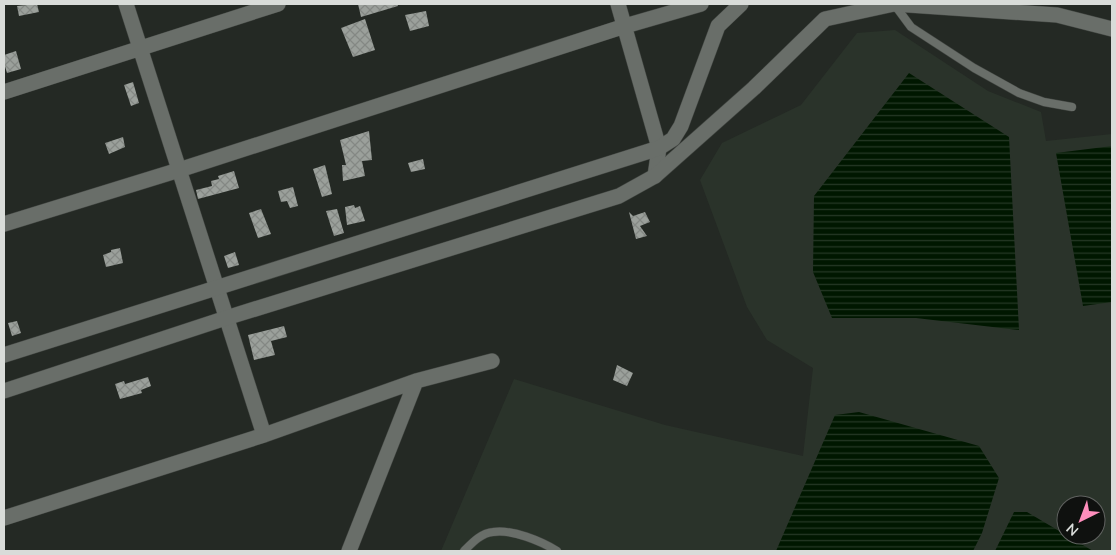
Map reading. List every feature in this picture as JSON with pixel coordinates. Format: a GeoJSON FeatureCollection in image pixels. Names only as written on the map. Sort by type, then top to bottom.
{"type":"FeatureCollection","features":[{"type":"Feature","properties":{"kind":"street"},"geometry":{"type":"LineString","coordinates":[[126,4],[264,435]]}},
{"type":"Feature","properties":{"kind":"street"},"geometry":{"type":"LineString","coordinates":[[4,92],[278,4]]}},
{"type":"Feature","properties":{"kind":"street"},"geometry":{"type":"LineString","coordinates":[[618,4],[659,148],[655,176]]}},
{"type":"Feature","properties":{"kind":"street"},"geometry":{"type":"LineString","coordinates":[[4,224],[179,170],[625,26],[701,4]]}},
{"type":"Feature","properties":{"kind":"street"},"geometry":{"type":"LineString","coordinates":[[4,355],[659,148],[672,139],[681,126],[718,26],[741,4]]}},
{"type":"Feature","properties":{"kind":"street"},"geometry":{"type":"LineString","coordinates":[[4,391],[226,318],[620,196],[655,176],[754,88],[825,19],[894,4],[1057,15],[1112,29]]}},
{"type":"Feature","properties":{"kind":"street"},"geometry":{"type":"LineString","coordinates":[[4,518],[264,435],[416,381],[492,362]]}},
{"type":"Feature","properties":{"kind":"street"},"geometry":{"type":"LineString","coordinates":[[349,551],[416,381]]}},
{"type":"Feature","properties":{"kind":"lane"},"geometry":{"type":"LineString","coordinates":[[894,4],[911,28],[974,68],[1020,93],[1044,102],[1072,107]]}},
{"type":"Feature","properties":{"kind":"lane"},"geometry":{"type":"LineString","coordinates":[[464,551],[476,539],[493,532],[533,539],[557,551]]}},
{"type":"Feature","properties":{"kind":"shaded area"},"geometry":{"type":"Polygon","coordinates":[[[895,30],[988,91],[1041,112],[1046,141],[1112,134],[1112,551],[441,551],[514,379],[665,425],[803,456],[813,368],[767,340],[747,307],[700,180],[722,143],[801,105],[857,33],[895,30]]]}},
{"type":"Feature","properties":{"kind":"shaded area"},"geometry":{"type":"Polygon","coordinates":[[[909,73],[1009,137],[1019,330],[916,318],[832,318],[813,272],[814,196],[909,73]]]}},
{"type":"Feature","properties":{"kind":"shaded area"},"geometry":{"type":"Polygon","coordinates":[[[1112,146],[1112,302],[1083,306],[1056,153],[1112,146]]]}},
{"type":"Feature","properties":{"kind":"shaded area"},"geometry":{"type":"Polygon","coordinates":[[[859,412],[979,446],[999,478],[982,533],[973,551],[776,551],[835,415],[859,412]]]}},
{"type":"Feature","properties":{"kind":"shaded area"},"geometry":{"type":"Polygon","coordinates":[[[1014,512],[1027,512],[1056,529],[1056,545],[1083,545],[1093,551],[995,551],[1014,512]]]}},
{"type":"Feature","properties":{"kind":"building"},"geometry":{"type":"Polygon","coordinates":[[[37,4],[39,12],[19,16],[17,6],[37,4]]]}},
{"type":"Feature","properties":{"kind":"building"},"geometry":{"type":"Polygon","coordinates":[[[358,4],[397,4],[398,6],[361,17],[358,4]]]}},
{"type":"Feature","properties":{"kind":"building"},"geometry":{"type":"Polygon","coordinates":[[[426,11],[429,26],[410,31],[405,15],[426,11]]]}},
{"type":"Feature","properties":{"kind":"building"},"geometry":{"type":"Polygon","coordinates":[[[365,19],[375,50],[353,57],[341,28],[365,19]]]}},
{"type":"Feature","properties":{"kind":"building"},"geometry":{"type":"Polygon","coordinates":[[[16,51],[21,69],[7,73],[4,55],[16,51]]]}},
{"type":"Feature","properties":{"kind":"building"},"geometry":{"type":"Polygon","coordinates":[[[133,82],[139,103],[131,106],[124,85],[133,82]]]}},
{"type":"Feature","properties":{"kind":"building"},"geometry":{"type":"Polygon","coordinates":[[[369,131],[372,160],[362,161],[365,176],[343,181],[342,165],[346,165],[340,140],[369,131]]]}},
{"type":"Feature","properties":{"kind":"building"},"geometry":{"type":"Polygon","coordinates":[[[123,137],[125,147],[109,154],[105,143],[123,137]]]}},
{"type":"Feature","properties":{"kind":"building"},"geometry":{"type":"Polygon","coordinates":[[[423,159],[425,169],[411,172],[408,163],[423,159]]]}},
{"type":"Feature","properties":{"kind":"building"},"geometry":{"type":"Polygon","coordinates":[[[325,165],[332,194],[322,197],[313,169],[325,165]]]}},
{"type":"Feature","properties":{"kind":"building"},"geometry":{"type":"Polygon","coordinates":[[[234,171],[239,188],[198,199],[196,190],[212,186],[211,181],[219,179],[218,176],[234,171]]]}},
{"type":"Feature","properties":{"kind":"building"},"geometry":{"type":"Polygon","coordinates":[[[293,187],[298,206],[290,208],[287,201],[281,202],[278,191],[293,187]]]}},
{"type":"Feature","properties":{"kind":"building"},"geometry":{"type":"Polygon","coordinates":[[[354,205],[355,208],[360,206],[365,221],[347,225],[345,207],[354,205]]]}},
{"type":"Feature","properties":{"kind":"building"},"geometry":{"type":"Polygon","coordinates":[[[261,209],[271,234],[258,238],[249,213],[261,209]]]}},
{"type":"Feature","properties":{"kind":"building"},"geometry":{"type":"Polygon","coordinates":[[[337,209],[344,233],[334,236],[326,211],[337,209]]]}},
{"type":"Feature","properties":{"kind":"building"},"geometry":{"type":"Polygon","coordinates":[[[629,212],[633,216],[645,212],[650,222],[640,226],[647,236],[636,239],[629,212]]]}},
{"type":"Feature","properties":{"kind":"building"},"geometry":{"type":"Polygon","coordinates":[[[120,248],[123,263],[106,267],[103,255],[111,252],[111,250],[120,248]]]}},
{"type":"Feature","properties":{"kind":"building"},"geometry":{"type":"Polygon","coordinates":[[[235,252],[239,265],[228,268],[224,256],[235,252]]]}},
{"type":"Feature","properties":{"kind":"building"},"geometry":{"type":"Polygon","coordinates":[[[17,321],[21,333],[12,336],[8,323],[17,321]]]}},
{"type":"Feature","properties":{"kind":"building"},"geometry":{"type":"Polygon","coordinates":[[[284,326],[287,337],[271,341],[275,355],[254,360],[248,335],[284,326]]]}},
{"type":"Feature","properties":{"kind":"building"},"geometry":{"type":"Polygon","coordinates":[[[617,365],[633,373],[627,386],[613,380],[617,365]]]}},
{"type":"Feature","properties":{"kind":"building"},"geometry":{"type":"Polygon","coordinates":[[[148,377],[151,386],[141,390],[142,393],[120,399],[115,384],[124,381],[125,384],[148,377]]]}}]}
